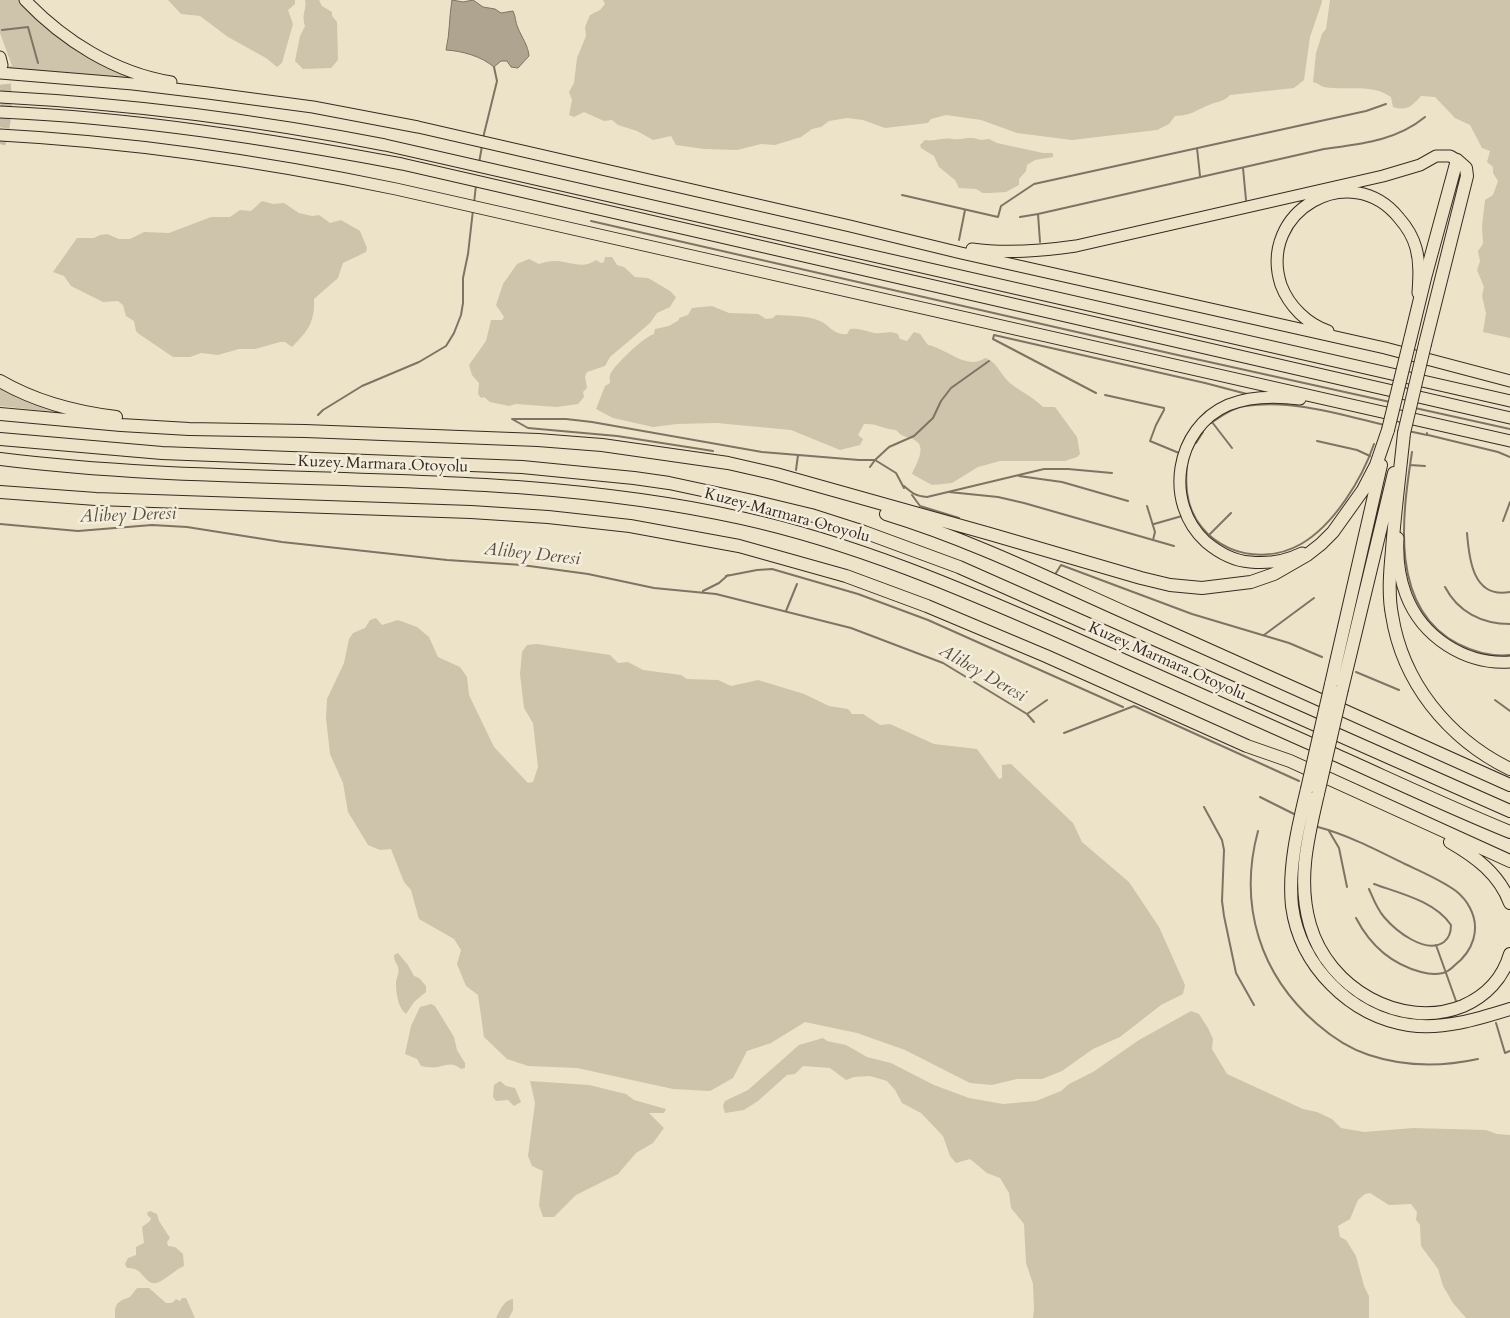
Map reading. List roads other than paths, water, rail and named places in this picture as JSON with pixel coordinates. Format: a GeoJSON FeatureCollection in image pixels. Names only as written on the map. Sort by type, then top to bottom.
{"type":"FeatureCollection","features":[{"type":"Feature","properties":{"kind":"highway"},"geometry":{"type":"LineString","coordinates":[[25,0],[46,21],[69,38],[105,60],[130,70],[165,81],[282,99],[313,107]]}},
{"type":"Feature","properties":{"kind":"highway"},"geometry":{"type":"LineString","coordinates":[[1,65],[313,107],[418,126],[891,235],[961,254],[1385,348],[1510,381]]}},
{"type":"Feature","properties":{"kind":"highway"},"geometry":{"type":"LineString","coordinates":[[0,97],[153,109],[215,116],[307,130],[385,145],[1510,402]]}},
{"type":"Feature","properties":{"kind":"highway"},"geometry":{"type":"LineString","coordinates":[[0,112],[140,123],[303,146],[402,164],[1510,418]]}},
{"type":"Feature","properties":{"kind":"highway"},"geometry":{"type":"LineString","coordinates":[[0,135],[142,148],[298,170],[421,194],[1510,441]]}},
{"type":"Feature","properties":{"kind":"highway"},"geometry":{"type":"LineString","coordinates":[[0,143],[142,148]]}},
{"type":"Feature","properties":{"kind":"highway"},"geometry":{"type":"LineString","coordinates":[[891,235],[985,251],[1042,251],[1076,246],[1383,176],[1420,165],[1436,156],[1450,156],[1466,168],[1467,176],[1404,433],[1337,686],[1312,792],[1293,856],[1292,906],[1302,940],[1312,961],[1324,977],[1355,1005],[1372,1014],[1391,1021],[1411,1025],[1451,1024],[1510,1009]]}},
{"type":"Feature","properties":{"kind":"highway"},"geometry":{"type":"LineString","coordinates":[[1337,686],[1388,430],[1457,160]]}},
{"type":"Feature","properties":{"kind":"highway"},"geometry":{"type":"LineString","coordinates":[[1385,348],[1324,330],[1302,316],[1290,301],[1280,280],[1277,255],[1284,232],[1293,217],[1306,205],[1336,193],[1354,193],[1385,204],[1406,226],[1415,245],[1419,266],[1417,312]]}},
{"type":"Feature","properties":{"kind":"highway"},"geometry":{"type":"LineString","coordinates":[[0,381],[35,399],[85,412],[130,419],[278,426],[305,431]]}},
{"type":"Feature","properties":{"kind":"highway"},"geometry":{"type":"LineString","coordinates":[[1342,520],[1314,545],[1286,559],[1268,563],[1257,563],[1246,562],[1228,556],[1216,550],[1204,539],[1194,527],[1187,514],[1182,501],[1180,482],[1183,455],[1191,438],[1206,419],[1228,405],[1243,400],[1271,397],[1295,398],[1351,410],[1380,410]]}},
{"type":"Feature","properties":{"kind":"highway"},"geometry":{"type":"LineString","coordinates":[[0,414],[75,422],[172,428],[548,440],[728,463],[776,474],[1141,578],[1170,585],[1202,588],[1251,582],[1274,574],[1307,555],[1333,532],[1354,503],[1370,476],[1388,430]]}},
{"type":"Feature","properties":{"kind":"highway"},"geometry":{"type":"LineString","coordinates":[[1447,426],[1461,434],[1510,448]]}},
{"type":"Feature","properties":{"kind":"highway"},"geometry":{"type":"LineString","coordinates":[[1404,433],[1394,519],[1390,588],[1391,614],[1397,638],[1405,661],[1425,697],[1441,718],[1461,738],[1482,754],[1510,769]]}},
{"type":"Feature","properties":{"kind":"highway","name":"Kuzey Marmara Otoyolu"},"geometry":{"type":"LineString","coordinates":[[0,439],[162,453],[522,467],[634,478],[753,501],[864,532],[959,567],[1510,811]]}},
{"type":"Feature","properties":{"kind":"highway","name":"Kuzey Marmara Otoyolu"},"geometry":{"type":"LineString","coordinates":[[0,459],[148,472],[461,484],[562,490],[666,503],[765,524],[820,538],[873,556],[985,599],[1510,832]]}},
{"type":"Feature","properties":{"kind":"highway"},"geometry":{"type":"LineString","coordinates":[[701,461],[845,501],[901,519],[976,547],[1312,695],[1510,785]]}},
{"type":"Feature","properties":{"kind":"highway"},"geometry":{"type":"LineString","coordinates":[[1399,483],[1399,563],[1401,580],[1412,607],[1430,632],[1458,652],[1488,661],[1510,662]]}},
{"type":"Feature","properties":{"kind":"highway"},"geometry":{"type":"LineString","coordinates":[[0,484],[176,502]]}},
{"type":"Feature","properties":{"kind":"highway"},"geometry":{"type":"LineString","coordinates":[[0,492],[89,499],[471,512],[548,517],[630,526],[739,546],[837,573],[904,596],[1039,653],[1247,746],[1316,772],[1510,861]]}},
{"type":"Feature","properties":{"kind":"highway"},"geometry":{"type":"LineString","coordinates":[[1247,746],[1272,761],[1421,828],[1469,852],[1499,881],[1510,902]]}},
{"type":"Feature","properties":{"kind":"highway"},"geometry":{"type":"LineString","coordinates":[[1312,792],[1306,846],[1305,905],[1315,942],[1327,962],[1350,985],[1374,1001],[1401,1010],[1422,1013],[1451,1010],[1480,998],[1504,970],[1510,954]]}},
{"type":"Feature","properties":{"kind":"waterway"},"geometry":{"type":"LineString","coordinates":[[2,30],[28,27],[38,63]]}},
{"type":"Feature","properties":{"kind":"waterway"},"geometry":{"type":"LineString","coordinates":[[483,138],[497,81],[494,67]]}},
{"type":"Feature","properties":{"kind":"waterway"},"geometry":{"type":"LineString","coordinates":[[902,195],[998,217],[1001,206],[1034,184],[1366,111],[1386,104]]}},
{"type":"Feature","properties":{"kind":"waterway"},"geometry":{"type":"LineString","coordinates":[[1038,214],[1324,149],[1377,140],[1402,131],[1425,117]]}},
{"type":"Feature","properties":{"kind":"waterway"},"geometry":{"type":"LineString","coordinates":[[479,163],[482,146]]}},
{"type":"Feature","properties":{"kind":"waterway"},"geometry":{"type":"LineString","coordinates":[[1197,148],[1200,176]]}},
{"type":"Feature","properties":{"kind":"waterway"},"geometry":{"type":"LineString","coordinates":[[1243,168],[1246,200]]}},
{"type":"Feature","properties":{"kind":"waterway"},"geometry":{"type":"LineString","coordinates":[[474,203],[476,185]]}},
{"type":"Feature","properties":{"kind":"waterway"},"geometry":{"type":"LineString","coordinates":[[318,415],[362,386],[419,362],[446,346],[454,333],[461,315],[463,278],[473,210]]}},
{"type":"Feature","properties":{"kind":"waterway"},"geometry":{"type":"LineString","coordinates":[[959,240],[965,210]]}},
{"type":"Feature","properties":{"kind":"waterway"},"geometry":{"type":"LineString","coordinates":[[1020,217],[1038,214],[1040,242]]}},
{"type":"Feature","properties":{"kind":"waterway"},"geometry":{"type":"LineString","coordinates":[[591,221],[1390,402]]}},
{"type":"Feature","properties":{"kind":"waterway"},"geometry":{"type":"LineString","coordinates":[[1096,393],[993,339],[994,335],[1247,394]]}},
{"type":"Feature","properties":{"kind":"waterway"},"geometry":{"type":"LineString","coordinates":[[870,467],[889,447],[914,436],[933,418],[941,401],[951,388],[989,361]]}},
{"type":"Feature","properties":{"kind":"waterway"},"geometry":{"type":"LineString","coordinates":[[1105,395],[1164,408],[1150,441],[1179,453]]}},
{"type":"Feature","properties":{"kind":"waterway"},"geometry":{"type":"LineString","coordinates":[[1208,411],[1219,404]]}},
{"type":"Feature","properties":{"kind":"waterway"},"geometry":{"type":"LineString","coordinates":[[1211,423],[1240,407],[1280,404],[1333,412],[1384,425]]}},
{"type":"Feature","properties":{"kind":"waterway"},"geometry":{"type":"LineString","coordinates":[[1415,408],[1510,429]]}},
{"type":"Feature","properties":{"kind":"waterway"},"geometry":{"type":"LineString","coordinates":[[713,451],[617,436],[528,428],[512,419],[566,419],[762,452],[875,460],[896,473],[904,488]]}},
{"type":"Feature","properties":{"kind":"waterway"},"geometry":{"type":"LineString","coordinates":[[1212,422],[1232,448]]}},
{"type":"Feature","properties":{"kind":"waterway"},"geometry":{"type":"LineString","coordinates":[[1408,431],[1427,435],[1427,433]]}},
{"type":"Feature","properties":{"kind":"waterway"},"geometry":{"type":"LineString","coordinates":[[1196,443],[1203,432]]}},
{"type":"Feature","properties":{"kind":"waterway"},"geometry":{"type":"LineString","coordinates":[[1428,435],[1498,452],[1510,457]]}},
{"type":"Feature","properties":{"kind":"waterway"},"geometry":{"type":"LineString","coordinates":[[1317,441],[1357,450],[1370,456]]}},
{"type":"Feature","properties":{"kind":"waterway"},"geometry":{"type":"LineString","coordinates":[[1187,466],[1187,492],[1192,511],[1201,527],[1214,539],[1230,548],[1247,553],[1265,555],[1301,544],[1325,525],[1354,486],[1369,458],[1374,444]]}},
{"type":"Feature","properties":{"kind":"waterway"},"geometry":{"type":"LineString","coordinates":[[1412,452],[1405,504],[1405,559],[1410,585],[1420,608],[1436,628],[1458,644],[1483,653],[1510,655]]}},
{"type":"Feature","properties":{"kind":"waterway"},"geometry":{"type":"LineString","coordinates":[[796,470],[798,455]]}},
{"type":"Feature","properties":{"kind":"waterway"},"geometry":{"type":"LineString","coordinates":[[1410,465],[1425,466]]}},
{"type":"Feature","properties":{"kind":"waterway"},"geometry":{"type":"LineString","coordinates":[[904,486],[914,494],[927,497],[1044,469],[1112,473]]}},
{"type":"Feature","properties":{"kind":"waterway"},"geometry":{"type":"LineString","coordinates":[[1019,476],[1062,482],[1128,501]]}},
{"type":"Feature","properties":{"kind":"waterway"},"geometry":{"type":"LineString","coordinates":[[949,492],[998,497],[1024,503],[1174,546]]}},
{"type":"Feature","properties":{"kind":"waterway"},"geometry":{"type":"LineString","coordinates":[[912,495],[920,506],[959,518]]}},
{"type":"Feature","properties":{"kind":"waterway"},"geometry":{"type":"LineString","coordinates":[[1503,521],[1510,502]]}},
{"type":"Feature","properties":{"kind":"waterway"},"geometry":{"type":"LineString","coordinates":[[1147,506],[1155,532],[1153,540]]}},
{"type":"Feature","properties":{"kind":"waterway"},"geometry":{"type":"LineString","coordinates":[[1210,534],[1231,513]]}},
{"type":"Feature","properties":{"kind":"waterway"},"geometry":{"type":"LineString","coordinates":[[1154,524],[1182,516]]}},
{"type":"Feature","properties":{"kind":"waterway","name":"Alibey Deresi"},"geometry":{"type":"LineString","coordinates":[[0,524],[78,531],[152,525],[187,527],[282,542],[447,560],[522,565],[588,574],[654,588],[716,594],[851,628],[943,663],[1027,714],[1034,722]]}},
{"type":"Feature","properties":{"kind":"waterway"},"geometry":{"type":"LineString","coordinates":[[1467,533],[1469,554],[1475,575],[1488,589],[1498,593],[1510,592]]}},
{"type":"Feature","properties":{"kind":"waterway"},"geometry":{"type":"LineString","coordinates":[[1056,573],[1061,565],[1192,614],[1289,643],[1322,657]]}},
{"type":"Feature","properties":{"kind":"waterway"},"geometry":{"type":"LineString","coordinates":[[726,576],[772,569],[858,594],[928,620],[1123,707]]}},
{"type":"Feature","properties":{"kind":"waterway"},"geometry":{"type":"LineString","coordinates":[[703,591],[719,583],[728,575]]}},
{"type":"Feature","properties":{"kind":"waterway"},"geometry":{"type":"LineString","coordinates":[[786,611],[797,584]]}},
{"type":"Feature","properties":{"kind":"waterway"},"geometry":{"type":"LineString","coordinates":[[1445,587],[1450,596],[1472,615],[1490,622],[1510,624]]}},
{"type":"Feature","properties":{"kind":"waterway"},"geometry":{"type":"LineString","coordinates":[[1264,635],[1314,598]]}},
{"type":"Feature","properties":{"kind":"waterway"},"geometry":{"type":"LineString","coordinates":[[1356,672],[1399,690]]}},
{"type":"Feature","properties":{"kind":"waterway"},"geometry":{"type":"LineString","coordinates":[[1027,714],[1047,700]]}},
{"type":"Feature","properties":{"kind":"waterway"},"geometry":{"type":"LineString","coordinates":[[1495,700],[1510,711]]}},
{"type":"Feature","properties":{"kind":"waterway"},"geometry":{"type":"LineString","coordinates":[[1064,733],[1134,706],[1299,781]]}},
{"type":"Feature","properties":{"kind":"waterway"},"geometry":{"type":"LineString","coordinates":[[1260,797],[1294,814]]}},
{"type":"Feature","properties":{"kind":"waterway"},"geometry":{"type":"LineString","coordinates":[[1204,807],[1222,840],[1224,850],[1222,901],[1236,973],[1254,1005]]}},
{"type":"Feature","properties":{"kind":"waterway"},"geometry":{"type":"LineString","coordinates":[[1318,827],[1362,843],[1431,876],[1456,891],[1469,906],[1475,924],[1475,932],[1471,946],[1451,969],[1443,973],[1429,974],[1391,959],[1368,937],[1356,918]]}},
{"type":"Feature","properties":{"kind":"waterway"},"geometry":{"type":"LineString","coordinates":[[1258,831],[1252,859],[1253,912],[1259,937],[1268,961],[1281,984],[1297,1005],[1335,1038],[1369,1055],[1410,1064],[1437,1064],[1478,1059]]}},
{"type":"Feature","properties":{"kind":"waterway"},"geometry":{"type":"LineString","coordinates":[[1329,831],[1339,848],[1347,887]]}},
{"type":"Feature","properties":{"kind":"waterway"},"geometry":{"type":"LineString","coordinates":[[1369,889],[1384,917],[1403,934],[1428,945],[1444,942],[1450,932],[1451,925],[1436,910],[1416,899],[1374,884]]}},
{"type":"Feature","properties":{"kind":"waterway"},"geometry":{"type":"LineString","coordinates":[[1436,945],[1456,1001]]}},
{"type":"Feature","properties":{"kind":"waterway"},"geometry":{"type":"LineString","coordinates":[[1496,1023],[1505,1053],[1510,1051]]}},
{"type":"Feature","properties":{"kind":"tunnel"},"geometry":{"type":"LineString","coordinates":[[0,144],[5,124],[6,104],[2,65]]}}]}
